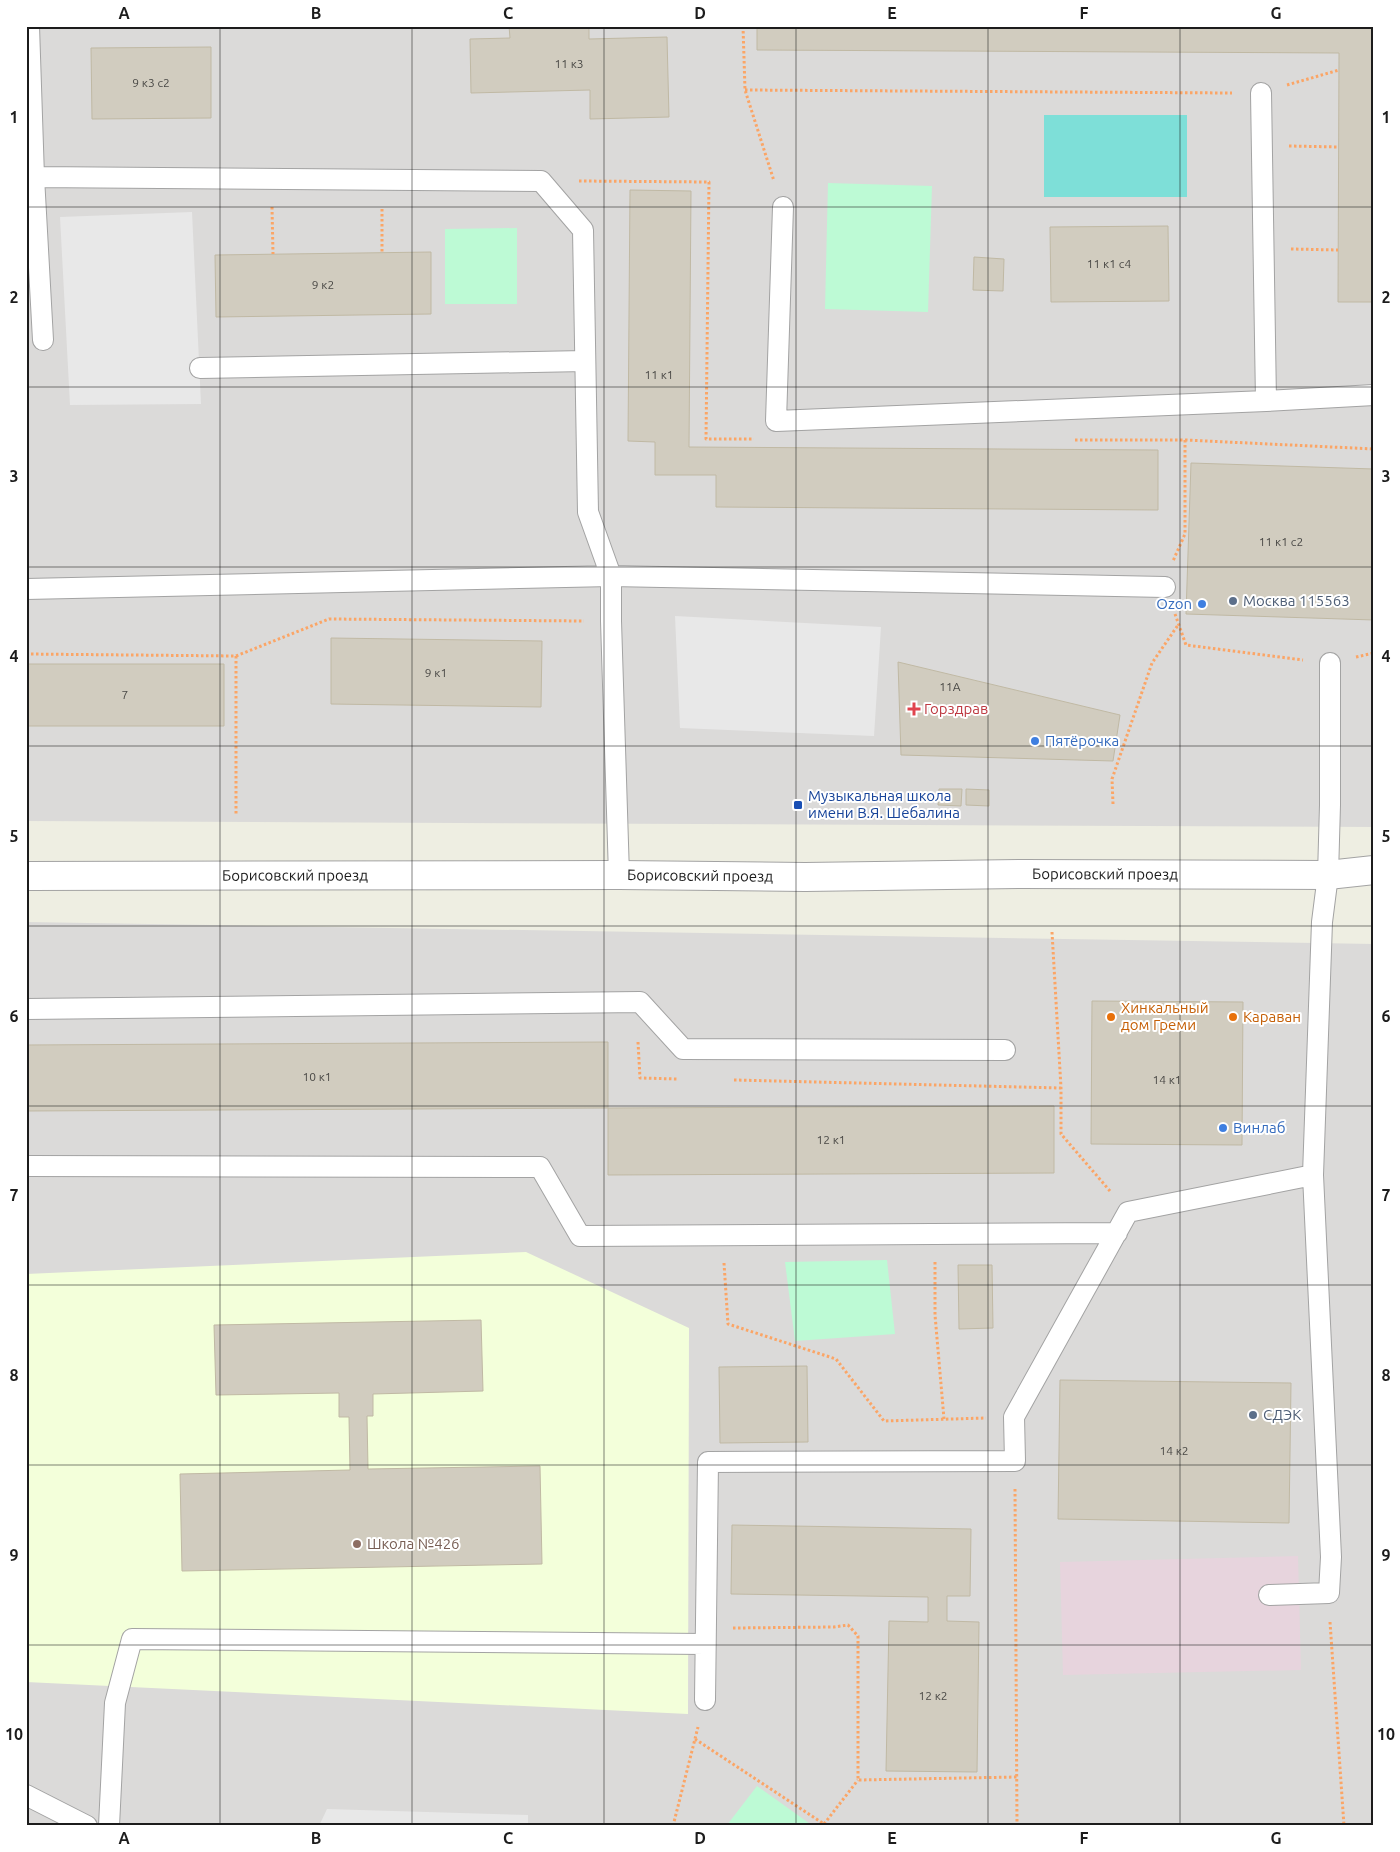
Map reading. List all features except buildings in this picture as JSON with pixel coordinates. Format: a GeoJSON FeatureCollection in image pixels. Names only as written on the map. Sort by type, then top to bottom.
{"type":"FeatureCollection","features":[{"type":"Feature","properties":{"kind":"street","name":"Борисовский проезд"},"geometry":{"type":"LineString","coordinates":[[26,876],[619,875],[805,877],[1021,874],[1328,874],[1374,870]]}},
{"type":"Feature","properties":{"kind":"lane"},"geometry":{"type":"LineString","coordinates":[[29,26],[34,178],[43,340]]}},
{"type":"Feature","properties":{"kind":"lane"},"geometry":{"type":"LineString","coordinates":[[1261,93],[1266,401]]}},
{"type":"Feature","properties":{"kind":"lane"},"geometry":{"type":"LineString","coordinates":[[34,178],[541,181],[583,230],[588,512],[611,576],[619,875]]}},
{"type":"Feature","properties":{"kind":"lane"},"geometry":{"type":"LineString","coordinates":[[783,207],[776,420],[1374,395]]}},
{"type":"Feature","properties":{"kind":"lane"},"geometry":{"type":"LineString","coordinates":[[200,368],[585,361]]}},
{"type":"Feature","properties":{"kind":"lane"},"geometry":{"type":"LineString","coordinates":[[26,589],[611,576],[1165,587]]}},
{"type":"Feature","properties":{"kind":"lane"},"geometry":{"type":"LineString","coordinates":[[1269,1595],[1328,1593],[1331,1557],[1312,1175],[1322,922],[1328,874],[1330,663]]}},
{"type":"Feature","properties":{"kind":"lane"},"geometry":{"type":"LineString","coordinates":[[26,1009],[640,1002],[683,1049],[1005,1050]]}},
{"type":"Feature","properties":{"kind":"lane"},"geometry":{"type":"LineString","coordinates":[[26,1166],[540,1167],[580,1236],[1117,1233]]}},
{"type":"Feature","properties":{"kind":"lane"},"geometry":{"type":"LineString","coordinates":[[705,1700],[708,1462],[1015,1461],[1014,1417],[1128,1212],[1312,1175]]}},
{"type":"Feature","properties":{"kind":"lane"},"geometry":{"type":"LineString","coordinates":[[109,1826],[115,1703],[132,1639],[705,1644]]}},
{"type":"Feature","properties":{"kind":"lane"},"geometry":{"type":"LineString","coordinates":[[26,1795],[87,1826]]}},
{"type":"Feature","properties":{"kind":"path"},"geometry":{"type":"LineString","coordinates":[[743,26],[745,90],[783,207]]}},
{"type":"Feature","properties":{"kind":"path"},"geometry":{"type":"LineString","coordinates":[[745,90],[1261,93],[1339,70]]}},
{"type":"Feature","properties":{"kind":"path"},"geometry":{"type":"LineString","coordinates":[[1262,146],[1339,147]]}},
{"type":"Feature","properties":{"kind":"path"},"geometry":{"type":"LineString","coordinates":[[272,179],[273,254]]}},
{"type":"Feature","properties":{"kind":"path"},"geometry":{"type":"LineString","coordinates":[[382,180],[382,253]]}},
{"type":"Feature","properties":{"kind":"path"},"geometry":{"type":"LineString","coordinates":[[1264,249],[1338,250]]}},
{"type":"Feature","properties":{"kind":"path"},"geometry":{"type":"LineString","coordinates":[[1185,440],[1374,449]]}},
{"type":"Feature","properties":{"kind":"path"},"geometry":{"type":"LineString","coordinates":[[26,654],[236,656],[329,619],[611,621]]}},
{"type":"Feature","properties":{"kind":"path"},"geometry":{"type":"LineString","coordinates":[[1112,804],[1112,779],[1152,663],[1178,625]]}},
{"type":"Feature","properties":{"kind":"path"},"geometry":{"type":"LineString","coordinates":[[236,656],[236,816]]}},
{"type":"Feature","properties":{"kind":"path"},"geometry":{"type":"LineString","coordinates":[[1052,932],[1061,1088],[1061,1134],[1128,1212]]}},
{"type":"Feature","properties":{"kind":"path"},"geometry":{"type":"LineString","coordinates":[[637,1036],[640,1078],[679,1079]]}},
{"type":"Feature","properties":{"kind":"path"},"geometry":{"type":"LineString","coordinates":[[728,1080],[1061,1088]]}},
{"type":"Feature","properties":{"kind":"path"},"geometry":{"type":"LineString","coordinates":[[935,1234],[935,1315],[944,1419]]}},
{"type":"Feature","properties":{"kind":"path"},"geometry":{"type":"LineString","coordinates":[[722,1235],[728,1324],[836,1359],[884,1420],[1014,1417]]}},
{"type":"Feature","properties":{"kind":"path"},"geometry":{"type":"LineString","coordinates":[[1015,1461],[1017,1826]]}},
{"type":"Feature","properties":{"kind":"path"},"geometry":{"type":"LineString","coordinates":[[1328,1593],[1344,1826]]}},
{"type":"Feature","properties":{"kind":"path"},"geometry":{"type":"LineString","coordinates":[[695,1739],[826,1825],[858,1780],[858,1636],[848,1625],[834,1627],[727,1628]]}},
{"type":"Feature","properties":{"kind":"path"},"geometry":{"type":"LineString","coordinates":[[673,1826],[705,1700]]}},
{"type":"Feature","properties":{"kind":"path"},"geometry":{"type":"LineString","coordinates":[[858,1780],[1017,1777]]}},
{"type":"Feature","properties":{"kind":"shaded area"},"geometry":{"type":"Polygon","coordinates":[[[26,26],[1374,26],[1374,827],[26,821],[26,26]]]}},
{"type":"Feature","properties":{"kind":"shaded area"},"geometry":{"type":"Polygon","coordinates":[[[1044,115],[1187,115],[1187,197],[1044,197],[1044,115]]]}},
{"type":"Feature","properties":{"kind":"shaded area"},"geometry":{"type":"Polygon","coordinates":[[[828,183],[932,186],[928,312],[825,309],[828,183]]]}},
{"type":"Feature","properties":{"kind":"shaded area"},"geometry":{"type":"Polygon","coordinates":[[[192,212],[201,404],[70,405],[60,217],[192,212]]]}},
{"type":"Feature","properties":{"kind":"shaded area"},"geometry":{"type":"Polygon","coordinates":[[[517,228],[517,304],[445,304],[445,229],[517,228]]]}},
{"type":"Feature","properties":{"kind":"shaded area"},"geometry":{"type":"Polygon","coordinates":[[[675,616],[881,627],[874,736],[680,728],[675,616]]]}},
{"type":"Feature","properties":{"kind":"shaded area"},"geometry":{"type":"Polygon","coordinates":[[[26,922],[1374,944],[1374,1826],[26,1826],[26,922]]]}},
{"type":"Feature","properties":{"kind":"shaded area","name":"Школа №426"},"geometry":{"type":"Polygon","coordinates":[[[526,1252],[689,1328],[688,1714],[26,1682],[26,1274],[526,1252]]]}},
{"type":"Feature","properties":{"kind":"shaded area"},"geometry":{"type":"Polygon","coordinates":[[[887,1260],[895,1334],[795,1341],[785,1262],[887,1260]]]}},
{"type":"Feature","properties":{"kind":"shaded area"},"geometry":{"type":"Polygon","coordinates":[[[1298,1556],[1301,1670],[1063,1675],[1060,1562],[1298,1556]]]}},
{"type":"Feature","properties":{"kind":"shaded area"},"geometry":{"type":"Polygon","coordinates":[[[757,1786],[813,1826],[727,1825],[757,1786]]]}},
{"type":"Feature","properties":{"kind":"shaded area"},"geometry":{"type":"Polygon","coordinates":[[[327,1809],[528,1815],[528,1826],[319,1826],[327,1809]]]}},
{"type":"Feature","properties":{"kind":"place","name":"Москва 115563"},"geometry":{"type":"Point","coordinates":[1233,601]}},
{"type":"Feature","properties":{"kind":"place","name":"Ozon"},"geometry":{"type":"Point","coordinates":[1202,604]}},
{"type":"Feature","properties":{"kind":"place","name":"Горздрав"},"geometry":{"type":"Point","coordinates":[914,709]}},
{"type":"Feature","properties":{"kind":"place","name":"Пятёрочка"},"geometry":{"type":"Point","coordinates":[1035,741]}},
{"type":"Feature","properties":{"kind":"place","name":"Музыкальная школа имени В.Я. Шебалина"},"geometry":{"type":"Point","coordinates":[798,805]}},
{"type":"Feature","properties":{"kind":"place","name":"Хинкальный дом Греми"},"geometry":{"type":"Point","coordinates":[1111,1017]}},
{"type":"Feature","properties":{"kind":"place","name":"Караван"},"geometry":{"type":"Point","coordinates":[1233,1017]}},
{"type":"Feature","properties":{"kind":"place","name":"Винлаб"},"geometry":{"type":"Point","coordinates":[1223,1128]}},
{"type":"Feature","properties":{"kind":"place","name":"СДЭК"},"geometry":{"type":"Point","coordinates":[1253,1415]}},
{"type":"Feature","properties":{"kind":"place","name":"Школа №426"},"geometry":{"type":"Point","coordinates":[357,1544]}}]}
